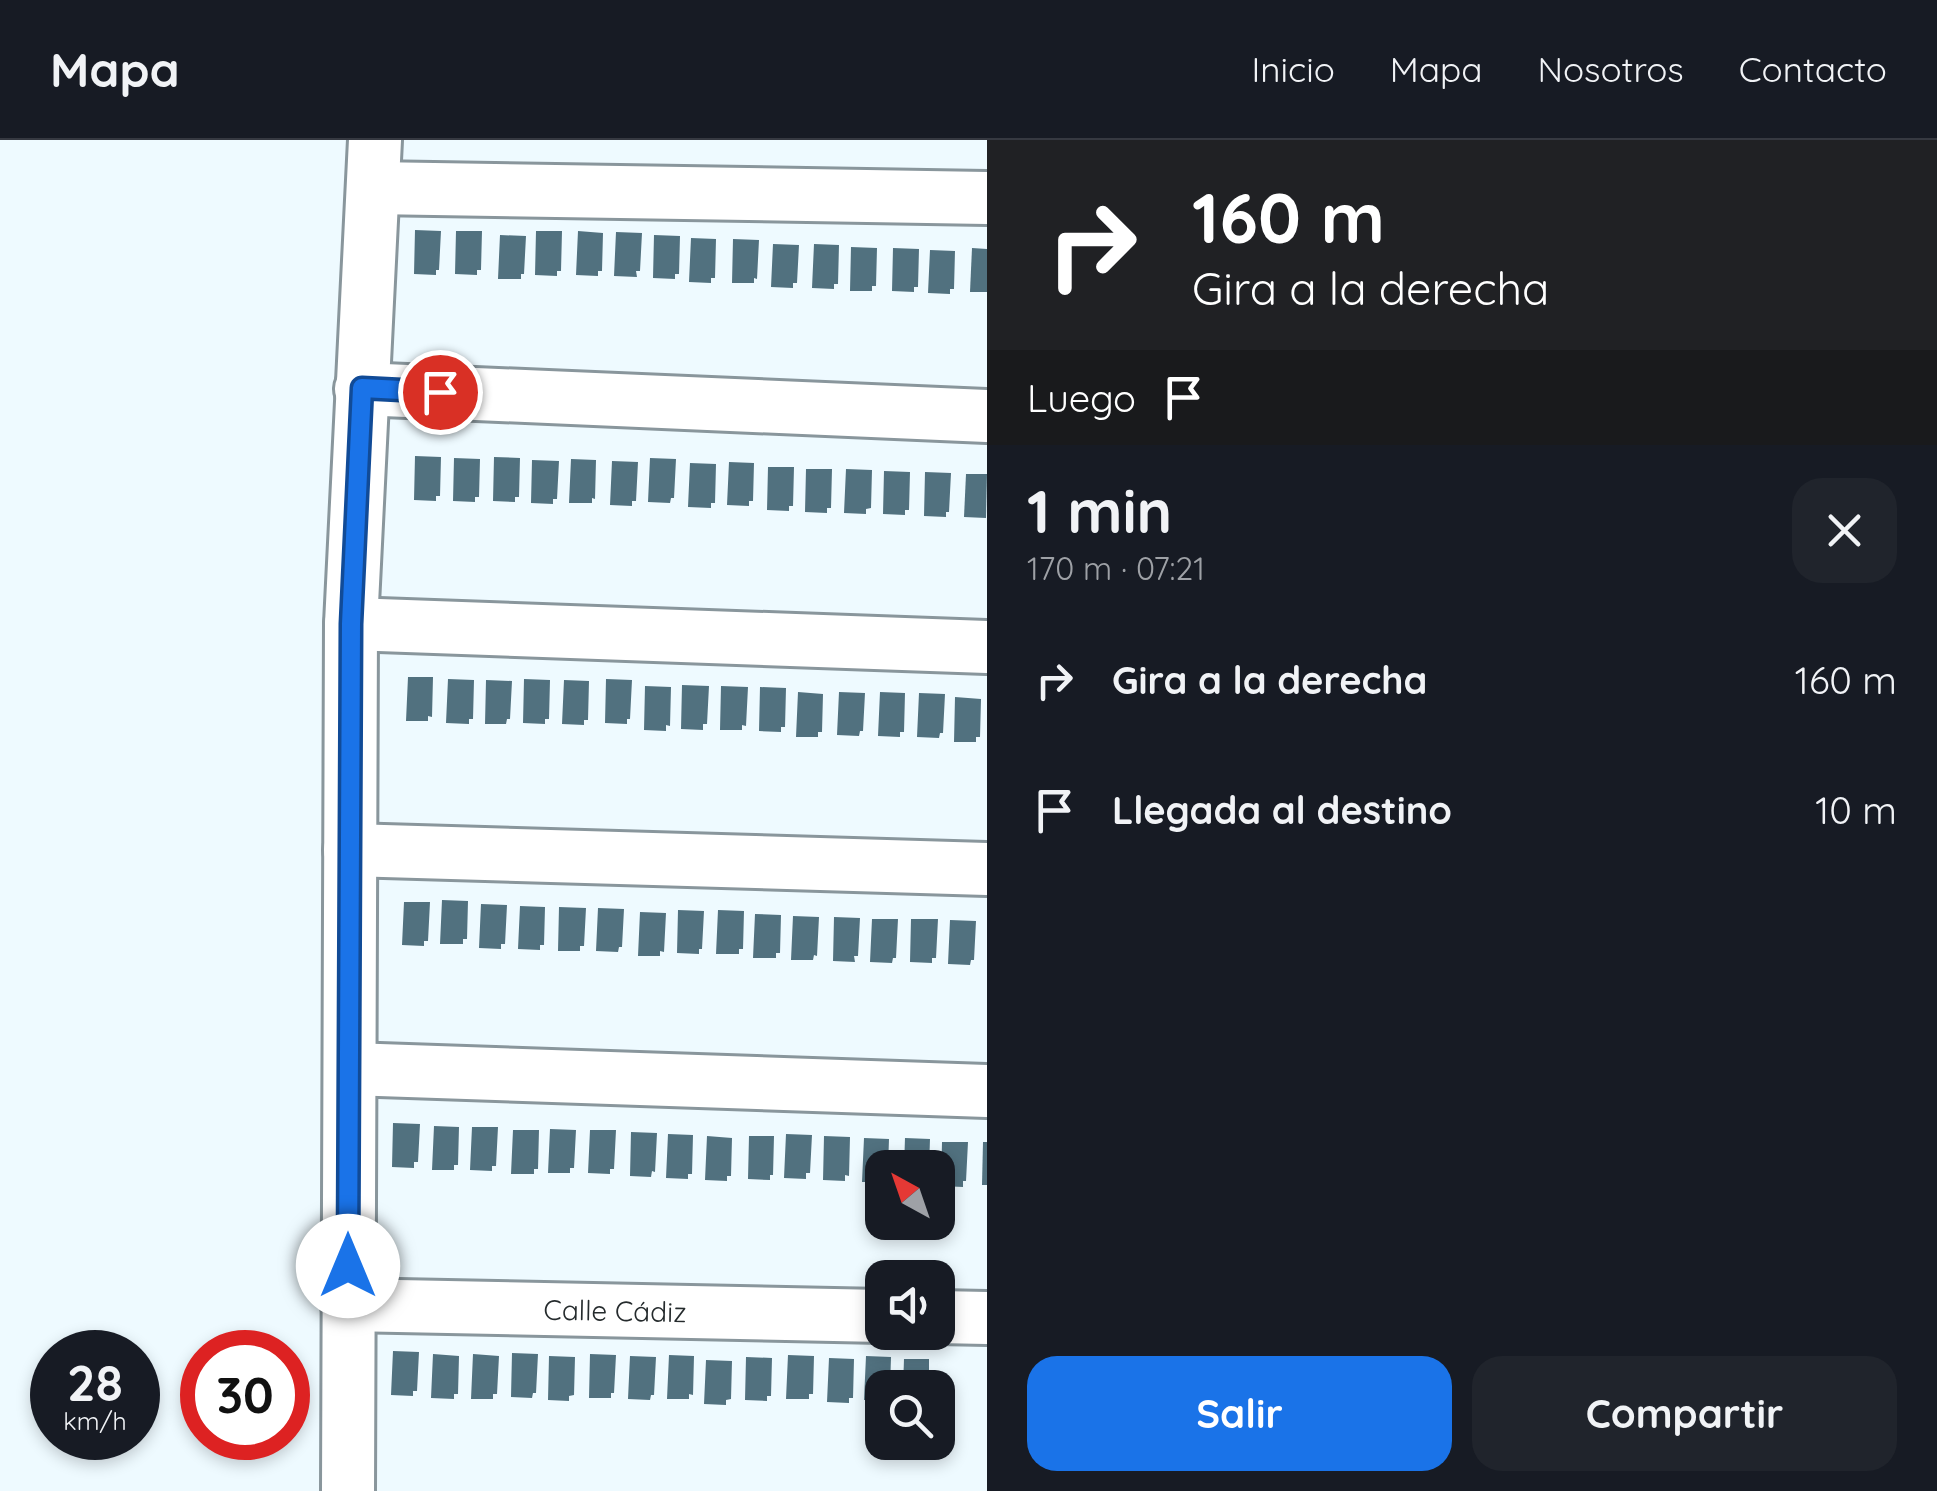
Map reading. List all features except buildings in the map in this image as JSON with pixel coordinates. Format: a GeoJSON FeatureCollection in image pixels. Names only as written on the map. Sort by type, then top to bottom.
{"type":"FeatureCollection","features":[{"type":"Feature","properties":{"kind":"street"},"geometry":{"type":"LineString","coordinates":[[348,1491],[351,624],[374,164],[987,198]]}},
{"type":"Feature","properties":{"kind":"street"},"geometry":{"type":"LineString","coordinates":[[362,388],[987,416]]}},
{"type":"Feature","properties":{"kind":"street"},"geometry":{"type":"LineString","coordinates":[[351,624],[987,647]]}},
{"type":"Feature","properties":{"kind":"street"},"geometry":{"type":"LineString","coordinates":[[350,850],[987,869]]}},
{"type":"Feature","properties":{"kind":"street"},"geometry":{"type":"LineString","coordinates":[[350,1069],[987,1091]]}},
{"type":"Feature","properties":{"kind":"street","name":"Calle Cádiz"},"geometry":{"type":"LineString","coordinates":[[348,1306],[865,1316]]}},
{"type":"Feature","properties":{"kind":"street"},"geometry":{"type":"LineString","coordinates":[[955,1317],[987,1318]]}},
{"type":"Feature","properties":{"kind":"route"},"geometry":{"type":"LineString","coordinates":[[348,1266],[351,624],[362,388],[440,392]]}}]}
